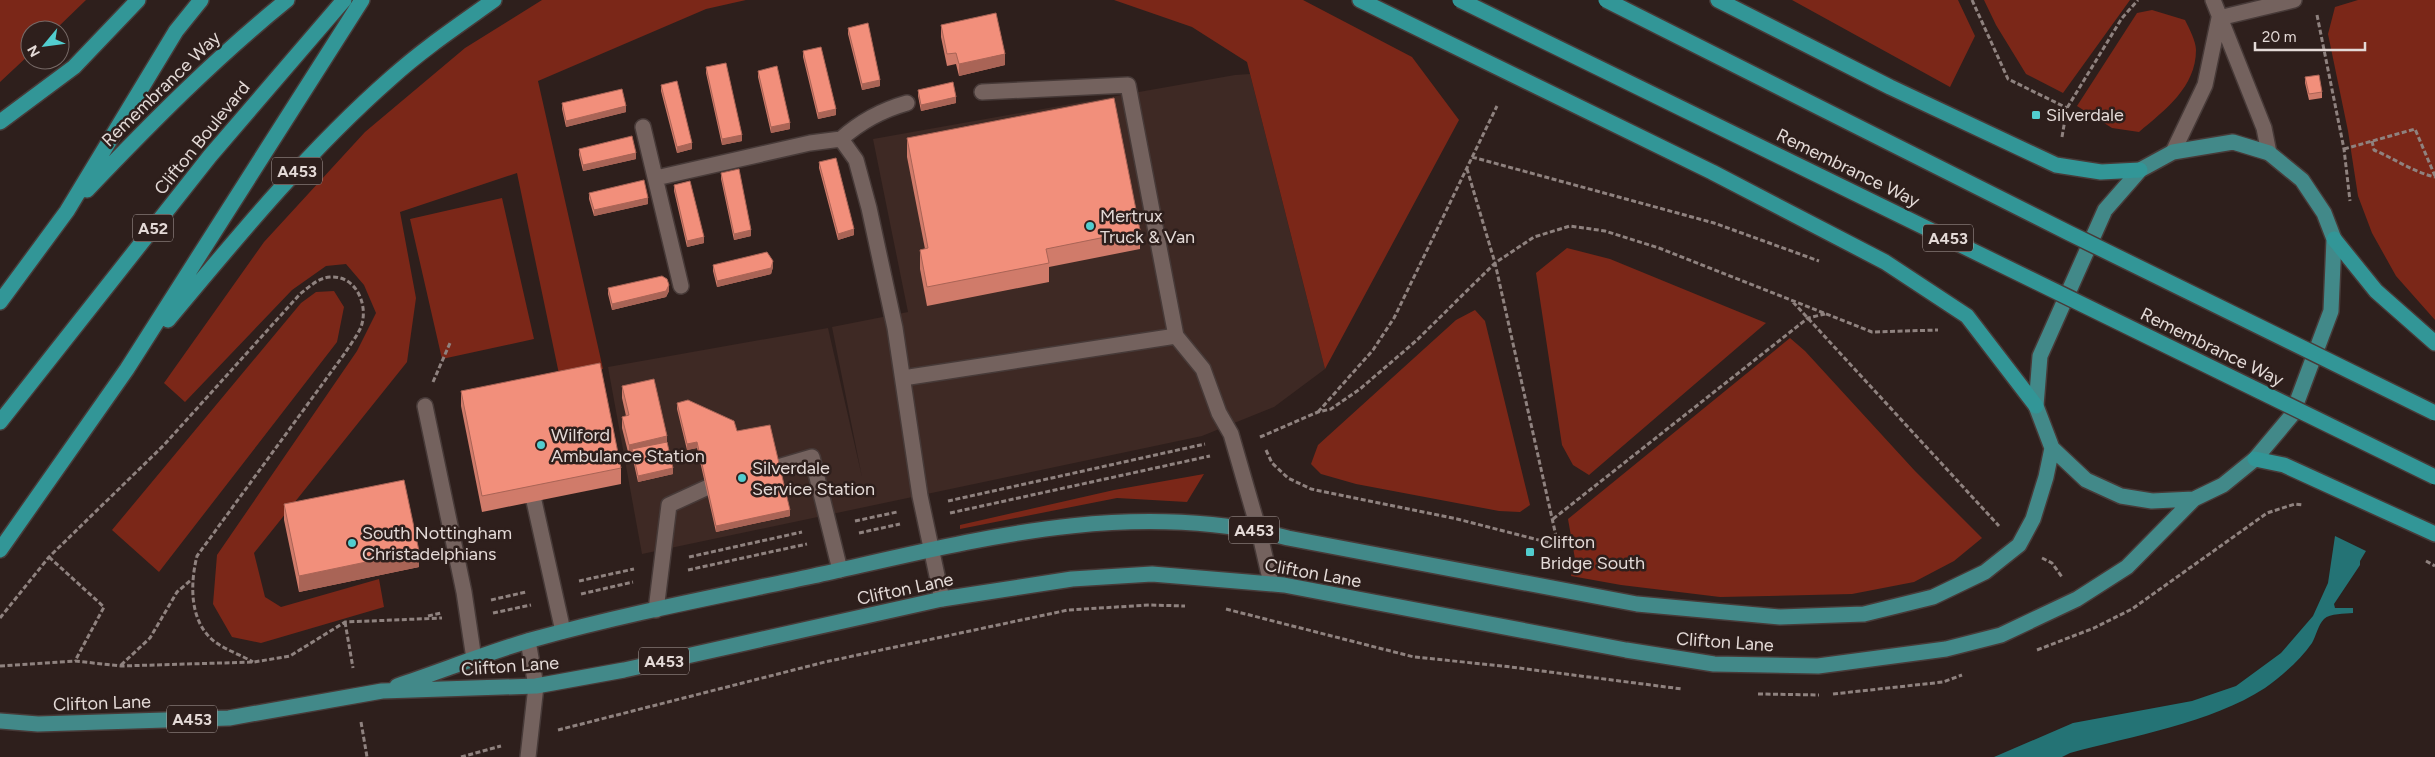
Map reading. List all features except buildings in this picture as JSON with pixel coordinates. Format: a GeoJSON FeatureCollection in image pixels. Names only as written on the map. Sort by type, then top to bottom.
{"type":"FeatureCollection","features":[{"type":"Feature","properties":{"kind":"highway"},"geometry":{"type":"LineString","coordinates":[[0,122],[74,66],[138,0]]}},
{"type":"Feature","properties":{"kind":"highway"},"geometry":{"type":"LineString","coordinates":[[0,302],[67,211],[176,30],[201,0]]}},
{"type":"Feature","properties":{"kind":"highway","name":"Remembrance Way"},"geometry":{"type":"LineString","coordinates":[[67,211],[158,116],[242,36],[286,0]]}},
{"type":"Feature","properties":{"kind":"highway","name":"Clifton Boulevard"},"geometry":{"type":"LineString","coordinates":[[0,422],[210,156],[344,0]]}},
{"type":"Feature","properties":{"kind":"highway"},"geometry":{"type":"LineString","coordinates":[[0,550],[127,369],[362,0]]}},
{"type":"Feature","properties":{"kind":"highway","name":"A453"},"geometry":{"type":"LineString","coordinates":[[127,369],[220,257],[331,135],[391,77],[494,0]]}},
{"type":"Feature","properties":{"kind":"highway"},"geometry":{"type":"LineString","coordinates":[[1360,0],[1712,172],[1885,262],[1967,316],[2036,406]]}},
{"type":"Feature","properties":{"kind":"highway","name":"Remembrance Way"},"geometry":{"type":"LineString","coordinates":[[1460,0],[2435,477]]}},
{"type":"Feature","properties":{"kind":"highway"},"geometry":{"type":"LineString","coordinates":[[1606,0],[2069,233],[2435,413]]}},
{"type":"Feature","properties":{"kind":"highway"},"geometry":{"type":"LineString","coordinates":[[1718,0],[1890,87],[2056,165],[2101,172],[2140,170]]}},
{"type":"Feature","properties":{"kind":"highway"},"geometry":{"type":"LineString","coordinates":[[2334,238],[2376,291],[2435,343]]}},
{"type":"Feature","properties":{"kind":"highway"},"geometry":{"type":"LineString","coordinates":[[2255,459],[2284,466],[2435,534]]}},
{"type":"Feature","properties":{"kind":"main road","name":"A453"},"geometry":{"type":"LineString","coordinates":[[2233,142],[2269,153],[2302,180],[2324,213],[2334,238],[2331,311],[2292,414],[2255,459],[2223,485],[2194,499],[2152,501],[2121,496],[2086,480],[2052,448],[2036,406],[2040,356],[2106,210],[2140,170],[2173,152],[2233,142]]}},
{"type":"Feature","properties":{"kind":"main road","name":"Clifton Lane"},"geometry":{"type":"LineString","coordinates":[[382,691],[528,641],[656,610],[930,550],[1074,525],[1141,520],[1188,522],[1259,531],[1637,604],[1780,617],[1864,614],[1933,597],[1985,572],[2019,545],[2033,519],[2046,477],[2052,448]]}},
{"type":"Feature","properties":{"kind":"main road","name":"Clifton Lane"},"geometry":{"type":"LineString","coordinates":[[0,721],[38,724],[229,718],[382,691],[536,686],[624,670],[942,599],[1072,579],[1152,574],[1271,583],[1626,650],[1723,665],[1818,666],[1946,649],[2001,635],[2077,599],[2126,566],[2194,499]]}},
{"type":"Feature","properties":{"kind":"street"},"geometry":{"type":"LineString","coordinates":[[2213,0],[2264,128],[2269,153]]}},
{"type":"Feature","properties":{"kind":"street"},"geometry":{"type":"LineString","coordinates":[[2219,18],[2294,0]]}},
{"type":"Feature","properties":{"kind":"street"},"geometry":{"type":"LineString","coordinates":[[2173,152],[2205,85],[2219,18]]}},
{"type":"Feature","properties":{"kind":"street"},"geometry":{"type":"LineString","coordinates":[[982,92],[1128,85],[1176,336],[1204,369],[1219,413],[1230,434],[1259,531],[1271,583]]}},
{"type":"Feature","properties":{"kind":"street"},"geometry":{"type":"LineString","coordinates":[[656,178],[810,143],[841,139],[856,126],[874,116],[907,103]]}},
{"type":"Feature","properties":{"kind":"street"},"geometry":{"type":"LineString","coordinates":[[644,127],[681,286]]}},
{"type":"Feature","properties":{"kind":"street"},"geometry":{"type":"LineString","coordinates":[[841,139],[856,160],[870,208],[895,328],[930,550],[942,599]]}},
{"type":"Feature","properties":{"kind":"street"},"geometry":{"type":"LineString","coordinates":[[903,378],[1176,336]]}},
{"type":"Feature","properties":{"kind":"street"},"geometry":{"type":"LineString","coordinates":[[424,406],[464,592],[474,659]]}},
{"type":"Feature","properties":{"kind":"street"},"geometry":{"type":"LineString","coordinates":[[778,467],[812,457],[840,570]]}},
{"type":"Feature","properties":{"kind":"street"},"geometry":{"type":"LineString","coordinates":[[656,610],[669,504],[706,488]]}},
{"type":"Feature","properties":{"kind":"street"},"geometry":{"type":"LineString","coordinates":[[534,501],[563,631]]}},
{"type":"Feature","properties":{"kind":"street"},"geometry":{"type":"LineString","coordinates":[[528,641],[536,686],[528,757]]}},
{"type":"Feature","properties":{"kind":"path"},"geometry":{"type":"LineString","coordinates":[[1972,0],[2008,79],[2067,108],[2122,18],[2138,0]]}},
{"type":"Feature","properties":{"kind":"path"},"geometry":{"type":"LineString","coordinates":[[2316,9],[2344,149],[2415,129],[2435,176]]}},
{"type":"Feature","properties":{"kind":"path"},"geometry":{"type":"LineString","coordinates":[[1497,106],[1394,318],[1373,350],[1318,412],[1331,409],[1360,390],[1417,340],[1496,263],[1534,236],[1570,226],[1605,231],[1659,248],[1872,332],[1939,330],[1967,316]]}},
{"type":"Feature","properties":{"kind":"path"},"geometry":{"type":"LineString","coordinates":[[2372,141],[2374,150],[2397,160],[2416,172],[2435,176]]}},
{"type":"Feature","properties":{"kind":"path"},"geometry":{"type":"LineString","coordinates":[[1472,158],[1714,223],[1826,263]]}},
{"type":"Feature","properties":{"kind":"path"},"geometry":{"type":"LineString","coordinates":[[1260,437],[1272,463],[1288,478],[1311,489],[1457,518],[1558,545],[1496,263],[1468,169]]}},
{"type":"Feature","properties":{"kind":"path"},"geometry":{"type":"LineString","coordinates":[[0,618],[49,557],[164,445],[300,294],[319,280],[331,277],[343,279],[352,285],[360,295],[363,310],[361,326],[345,353],[197,556],[191,580],[194,604],[201,624],[215,641],[254,662]]}},
{"type":"Feature","properties":{"kind":"path"},"geometry":{"type":"LineString","coordinates":[[1793,302],[1987,513],[2019,545],[2052,563],[2094,628]]}},
{"type":"Feature","properties":{"kind":"path"},"geometry":{"type":"LineString","coordinates":[[1553,519],[1808,318],[1825,314]]}},
{"type":"Feature","properties":{"kind":"path"},"geometry":{"type":"LineString","coordinates":[[424,406],[450,343]]}},
{"type":"Feature","properties":{"kind":"path"},"geometry":{"type":"LineString","coordinates":[[2032,652],[2094,628],[2132,609],[2267,513],[2294,504],[2310,506]]}},
{"type":"Feature","properties":{"kind":"path"},"geometry":{"type":"LineString","coordinates":[[49,557],[104,607],[75,660]]}},
{"type":"Feature","properties":{"kind":"path"},"geometry":{"type":"LineString","coordinates":[[2423,560],[2435,566]]}},
{"type":"Feature","properties":{"kind":"path"},"geometry":{"type":"LineString","coordinates":[[121,666],[150,638],[177,592],[191,580]]}},
{"type":"Feature","properties":{"kind":"path"},"geometry":{"type":"LineString","coordinates":[[461,757],[531,737],[825,662],[1059,612],[1149,605],[1194,607]]}},
{"type":"Feature","properties":{"kind":"path"},"geometry":{"type":"LineString","coordinates":[[1221,608],[1414,657],[1687,689]]}},
{"type":"Feature","properties":{"kind":"path"},"geometry":{"type":"LineString","coordinates":[[0,666],[75,660],[121,666],[254,662],[290,656],[345,622],[424,618]]}},
{"type":"Feature","properties":{"kind":"path"},"geometry":{"type":"LineString","coordinates":[[1829,694],[1943,682],[1970,673]]}},
{"type":"Feature","properties":{"kind":"path"},"geometry":{"type":"LineString","coordinates":[[1754,694],[1820,695]]}},
{"type":"Feature","properties":{"kind":"shaded area"},"geometry":{"type":"Polygon","coordinates":[[[0,0],[86,0],[65,20],[20,20],[20,63],[0,82],[0,0]]]}},
{"type":"Feature","properties":{"kind":"shaded area"},"geometry":{"type":"Polygon","coordinates":[[[542,0],[746,0],[706,9],[538,81],[603,369],[559,374],[517,173],[400,212],[416,298],[407,362],[254,553],[265,597],[281,607],[379,579],[384,607],[261,643],[232,637],[213,604],[217,555],[357,351],[376,313],[364,285],[346,264],[326,266],[292,290],[185,402],[164,383],[264,242],[365,132],[465,48],[542,0]]]}},
{"type":"Feature","properties":{"kind":"shaded area"},"geometry":{"type":"Polygon","coordinates":[[[1114,0],[1303,0],[1412,57],[1459,120],[1325,369],[1247,62],[1192,27],[1114,0]]]}},
{"type":"Feature","properties":{"kind":"shaded area"},"geometry":{"type":"Polygon","coordinates":[[[1792,0],[1958,0],[1975,36],[1950,87],[1792,0]]]}},
{"type":"Feature","properties":{"kind":"shaded area"},"geometry":{"type":"Polygon","coordinates":[[[1984,0],[2130,0],[2063,93],[2026,74],[1996,25],[1984,0]]]}},
{"type":"Feature","properties":{"kind":"shaded area"},"geometry":{"type":"Polygon","coordinates":[[[2358,0],[2435,0],[2435,320],[2396,276],[2372,233],[2358,196],[2348,131],[2328,34],[2335,7],[2358,0]]]}},
{"type":"Feature","properties":{"kind":"shaded area"},"geometry":{"type":"Polygon","coordinates":[[[2152,10],[2185,20],[2196,46],[2195,63],[2191,75],[2177,97],[2139,132],[2112,128],[2077,106],[2137,13],[2152,10]]]}},
{"type":"Feature","properties":{"kind":"shaded area","name":"Mertrux Truck & Van"},"geometry":{"type":"Polygon","coordinates":[[[1250,74],[1325,369],[1274,407],[1202,436],[642,554],[608,367],[828,328],[862,477],[832,327],[908,312],[873,139],[1235,75],[1250,74]]]}},
{"type":"Feature","properties":{"kind":"shaded area"},"geometry":{"type":"Polygon","coordinates":[[[502,198],[534,339],[442,359],[410,219],[502,198]]]}},
{"type":"Feature","properties":{"kind":"shaded area"},"geometry":{"type":"Polygon","coordinates":[[[1567,248],[1610,259],[1766,323],[1589,475],[1573,465],[1562,445],[1536,273],[1567,248]]]}},
{"type":"Feature","properties":{"kind":"shaded area"},"geometry":{"type":"Polygon","coordinates":[[[334,291],[344,307],[337,342],[159,572],[112,530],[301,303],[316,292],[334,291]]]}},
{"type":"Feature","properties":{"kind":"shaded area"},"geometry":{"type":"Polygon","coordinates":[[[1475,310],[1485,321],[1530,505],[1520,512],[1499,511],[1356,484],[1321,474],[1311,464],[1318,445],[1456,320],[1475,310]]]}},
{"type":"Feature","properties":{"kind":"shaded area"},"geometry":{"type":"Polygon","coordinates":[[[1790,338],[1805,351],[1915,471],[1982,538],[1954,561],[1914,582],[1852,594],[1720,597],[1621,585],[1571,576],[1575,559],[1568,519],[1790,338]]]}},
{"type":"Feature","properties":{"kind":"shaded area"},"geometry":{"type":"Polygon","coordinates":[[[1204,474],[1187,502],[1117,498],[960,529],[960,525],[1114,490],[1204,474]]]}},
{"type":"Feature","properties":{"kind":"water"},"geometry":{"type":"Polygon","coordinates":[[[2335,536],[2366,551],[2360,561],[2360,565],[2334,604],[2335,608],[2353,608],[2353,613],[2334,615],[2324,619],[2312,643],[2302,656],[2265,688],[2220,711],[2145,734],[2070,753],[2062,757],[1994,757],[2073,723],[2192,701],[2236,686],[2281,653],[2313,616],[2328,583],[2335,536]]]}},
{"type":"Feature","properties":{"kind":"place","name":"Silverdale"},"geometry":{"type":"Point","coordinates":[2036,115]}},
{"type":"Feature","properties":{"kind":"place","name":"Mertrux Truck & Van"},"geometry":{"type":"Point","coordinates":[1090,226]}},
{"type":"Feature","properties":{"kind":"place","name":"Wilford Ambulance Station"},"geometry":{"type":"Point","coordinates":[541,445]}},
{"type":"Feature","properties":{"kind":"place","name":"Silverdale Service Station"},"geometry":{"type":"Point","coordinates":[742,478]}},
{"type":"Feature","properties":{"kind":"place","name":"South Nottingham Christadelphians"},"geometry":{"type":"Point","coordinates":[352,543]}},
{"type":"Feature","properties":{"kind":"place","name":"Clifton Bridge South"},"geometry":{"type":"Point","coordinates":[1530,552]}}]}
